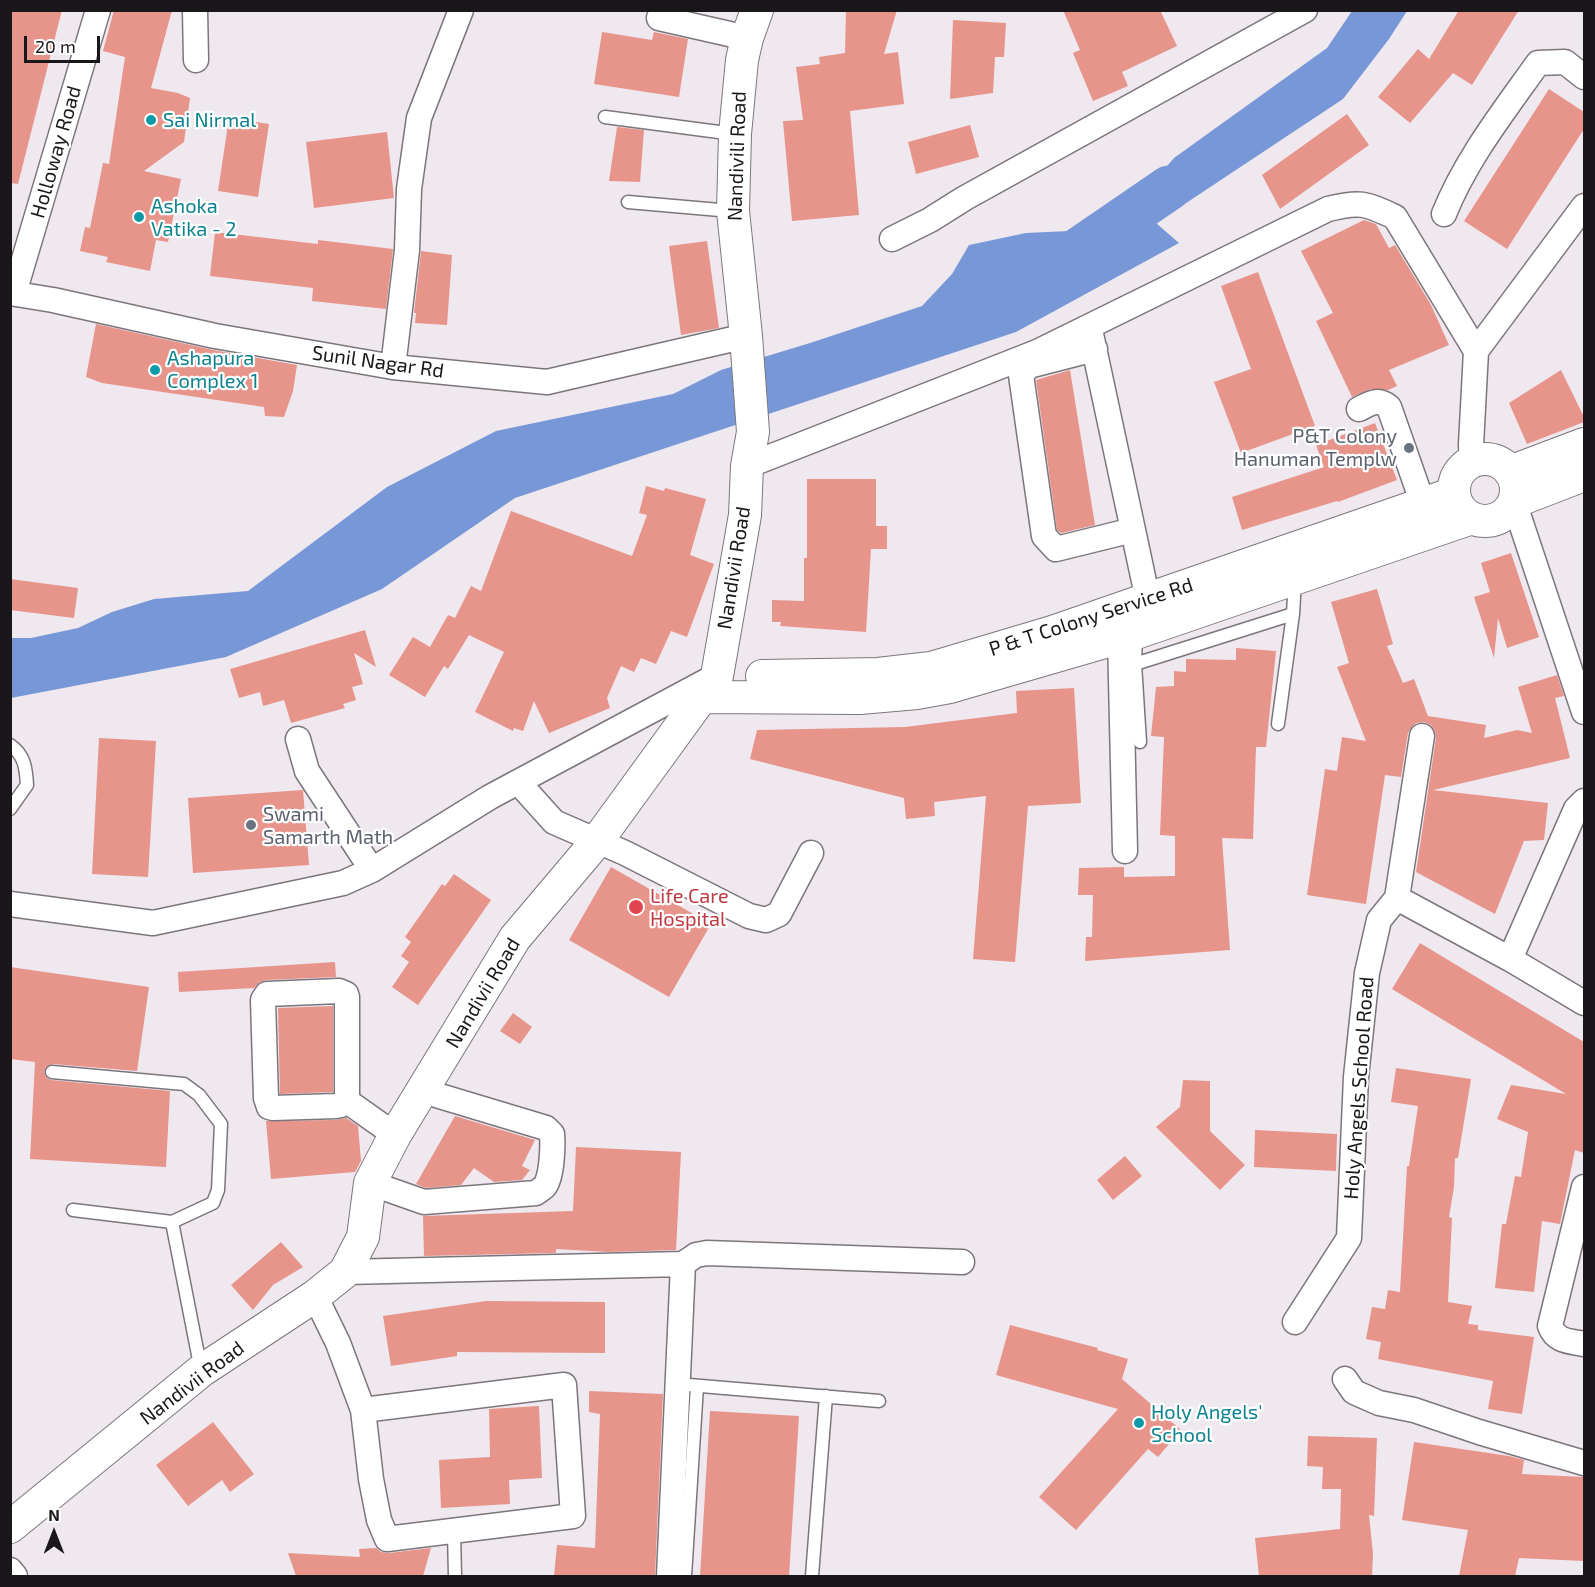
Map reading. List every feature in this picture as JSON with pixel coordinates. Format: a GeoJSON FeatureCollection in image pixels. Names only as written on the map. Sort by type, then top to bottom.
{"type":"FeatureCollection","features":[{"type":"Feature","properties":{"kind":"street","name":"Holloway Road"},"geometry":{"type":"LineString","coordinates":[[12,293],[98,10]]}},
{"type":"Feature","properties":{"kind":"street"},"geometry":{"type":"LineString","coordinates":[[195,10],[196,60]]}},
{"type":"Feature","properties":{"kind":"street"},"geometry":{"type":"LineString","coordinates":[[393,367],[406,250],[409,189],[419,118],[461,10]]}},
{"type":"Feature","properties":{"kind":"street"},"geometry":{"type":"LineString","coordinates":[[892,239],[930,220],[965,198],[1305,10]]}},
{"type":"Feature","properties":{"kind":"street"},"geometry":{"type":"LineString","coordinates":[[659,18],[752,24]]}},
{"type":"Feature","properties":{"kind":"street","name":"Nandivili Road"},"geometry":{"type":"LineString","coordinates":[[746,337],[733,211],[735,134],[742,60],[752,24]]}},
{"type":"Feature","properties":{"kind":"street"},"geometry":{"type":"LineString","coordinates":[[1444,214],[1453,190],[1488,133],[1538,63],[1565,62],[1584,77]]}},
{"type":"Feature","properties":{"kind":"street"},"geometry":{"type":"LineString","coordinates":[[1133,530],[1056,549],[1044,536],[1021,375],[1029,366],[1092,338],[1328,209],[1351,203],[1372,206],[1395,217],[1476,351]]}},
{"type":"Feature","properties":{"kind":"street"},"geometry":{"type":"LineString","coordinates":[[1472,462],[1476,351],[1584,206]]}},
{"type":"Feature","properties":{"kind":"street","name":"Sunil Nagar Rd"},"geometry":{"type":"LineString","coordinates":[[12,293],[215,336],[393,367],[547,382],[746,337]]}},
{"type":"Feature","properties":{"kind":"street","name":"Nandivii Road"},"geometry":{"type":"LineString","coordinates":[[10,1527],[201,1371],[315,1296],[345,1272],[363,1237],[370,1183],[395,1135],[515,938],[597,841],[709,686],[745,515],[747,466],[753,432],[746,337]]}},
{"type":"Feature","properties":{"kind":"street"},"geometry":{"type":"LineString","coordinates":[[747,466],[1037,352],[1092,338]]}},
{"type":"Feature","properties":{"kind":"street"},"geometry":{"type":"LineString","coordinates":[[1092,338],[1133,530],[1133,619],[1125,851]]}},
{"type":"Feature","properties":{"kind":"street"},"geometry":{"type":"LineString","coordinates":[[1359,409],[1376,401],[1383,402],[1389,407],[1423,504]]}},
{"type":"Feature","properties":{"kind":"street"},"geometry":{"type":"LineString","coordinates":[[1133,619],[1295,579],[1472,518],[1492,520],[1501,517],[1512,487],[1584,444]]}},
{"type":"Feature","properties":{"kind":"street"},"geometry":{"type":"LineString","coordinates":[[1472,518],[1458,505],[1454,493],[1457,476],[1472,462],[1482,459],[1492,460],[1502,465],[1512,487],[1584,712]]}},
{"type":"Feature","properties":{"kind":"street"},"geometry":{"type":"LineString","coordinates":[[1512,487],[1584,475]]}},
{"type":"Feature","properties":{"kind":"street","name":"P & T Colony Service Rd"},"geometry":{"type":"LineString","coordinates":[[709,686],[931,668],[1052,632],[1133,619],[1454,493]]}},
{"type":"Feature","properties":{"kind":"street"},"geometry":{"type":"LineString","coordinates":[[10,904],[153,923],[343,883],[372,870],[490,797],[709,686]]}},
{"type":"Feature","properties":{"kind":"street"},"geometry":{"type":"LineString","coordinates":[[1422,736],[1397,898],[1510,959],[1584,1003]]}},
{"type":"Feature","properties":{"kind":"street"},"geometry":{"type":"LineString","coordinates":[[298,739],[307,771],[372,870]]}},
{"type":"Feature","properties":{"kind":"street"},"geometry":{"type":"LineString","coordinates":[[518,782],[554,822],[625,853],[749,916],[766,920],[779,914],[811,853]]}},
{"type":"Feature","properties":{"kind":"street"},"geometry":{"type":"LineString","coordinates":[[1510,959],[1576,809],[1584,801]]}},
{"type":"Feature","properties":{"kind":"street","name":"Holy Angels School Road"},"geometry":{"type":"LineString","coordinates":[[1296,1322],[1349,1238],[1356,1077],[1367,973],[1379,920],[1397,898]]}},
{"type":"Feature","properties":{"kind":"street"},"geometry":{"type":"LineString","coordinates":[[339,991],[346,994],[347,1101],[341,1106],[269,1107],[266,1098],[264,1011],[264,1000],[267,994],[339,991]]}},
{"type":"Feature","properties":{"kind":"street"},"geometry":{"type":"LineString","coordinates":[[370,1183],[424,1202],[536,1193],[544,1188],[548,1181],[553,1143],[552,1134],[546,1128],[423,1091]]}},
{"type":"Feature","properties":{"kind":"street"},"geometry":{"type":"LineString","coordinates":[[347,1101],[395,1135]]}},
{"type":"Feature","properties":{"kind":"street"},"geometry":{"type":"LineString","coordinates":[[1584,1186],[1550,1326],[1559,1340],[1584,1344]]}},
{"type":"Feature","properties":{"kind":"street"},"geometry":{"type":"LineString","coordinates":[[345,1272],[683,1264],[696,1255],[707,1253],[962,1262]]}},
{"type":"Feature","properties":{"kind":"street"},"geometry":{"type":"LineString","coordinates":[[669,1576],[687,1385],[683,1264]]}},
{"type":"Feature","properties":{"kind":"street"},"geometry":{"type":"LineString","coordinates":[[315,1296],[338,1343],[363,1410],[373,1489],[379,1520],[387,1539],[573,1516],[564,1385],[363,1410]]}},
{"type":"Feature","properties":{"kind":"street"},"geometry":{"type":"LineString","coordinates":[[1345,1379],[1354,1392],[1379,1403],[1414,1410],[1584,1463]]}},
{"type":"Feature","properties":{"kind":"street"},"geometry":{"type":"LineString","coordinates":[[10,1570],[15,1576]]}},
{"type":"Feature","properties":{"kind":"lane"},"geometry":{"type":"LineString","coordinates":[[605,117],[735,134]]}},
{"type":"Feature","properties":{"kind":"lane"},"geometry":{"type":"LineString","coordinates":[[628,202],[733,211]]}},
{"type":"Feature","properties":{"kind":"lane"},"geometry":{"type":"LineString","coordinates":[[1278,724],[1293,614],[1295,579]]}},
{"type":"Feature","properties":{"kind":"lane"},"geometry":{"type":"LineString","coordinates":[[1135,664],[1293,614]]}},
{"type":"Feature","properties":{"kind":"lane"},"geometry":{"type":"LineString","coordinates":[[1133,619],[1140,742]]}},
{"type":"Feature","properties":{"kind":"lane"},"geometry":{"type":"LineString","coordinates":[[10,745],[16,749],[25,763],[27,785],[10,809]]}},
{"type":"Feature","properties":{"kind":"lane"},"geometry":{"type":"LineString","coordinates":[[52,1072],[184,1084],[199,1095],[221,1124],[218,1190],[213,1203],[172,1222],[72,1210]]}},
{"type":"Feature","properties":{"kind":"lane"},"geometry":{"type":"LineString","coordinates":[[172,1222],[201,1371]]}},
{"type":"Feature","properties":{"kind":"lane"},"geometry":{"type":"LineString","coordinates":[[685,1576],[687,1385],[879,1401]]}},
{"type":"Feature","properties":{"kind":"lane"},"geometry":{"type":"LineString","coordinates":[[812,1576],[826,1396]]}},
{"type":"Feature","properties":{"kind":"lane"},"geometry":{"type":"LineString","coordinates":[[454,1531],[455,1576]]}},
{"type":"Feature","properties":{"kind":"water"},"geometry":{"type":"Polygon","coordinates":[[[1352,11],[1407,11],[1389,39],[1343,99],[1156,223],[1179,243],[1016,332],[515,498],[382,589],[226,657],[11,698],[11,638],[31,638],[78,628],[112,612],[154,599],[248,591],[387,487],[496,431],[673,394],[721,370],[922,306],[952,274],[969,245],[1026,233],[1112,229],[1174,158],[1327,48],[1352,11]]]}},
{"type":"Feature","properties":{"kind":"building"},"geometry":{"type":"Polygon","coordinates":[[[10,10],[62,10],[18,184],[10,183],[10,10]]]}},
{"type":"Feature","properties":{"kind":"building"},"geometry":{"type":"Polygon","coordinates":[[[114,10],[172,10],[151,88],[178,93],[190,98],[184,142],[144,171],[181,179],[168,242],[156,240],[150,271],[106,262],[108,257],[80,251],[85,227],[90,228],[103,163],[109,164],[125,57],[103,51],[114,10]]]}},
{"type":"Feature","properties":{"kind":"building"},"geometry":{"type":"Polygon","coordinates":[[[846,10],[897,10],[884,54],[898,52],[904,104],[850,111],[859,215],[792,221],[783,121],[803,120],[796,67],[820,64],[819,57],[845,53],[846,10]]]}},
{"type":"Feature","properties":{"kind":"building"},"geometry":{"type":"Polygon","coordinates":[[[1063,10],[1160,10],[1177,46],[1122,72],[1128,86],[1093,101],[1073,53],[1080,50],[1063,10]]]}},
{"type":"Feature","properties":{"kind":"building"},"geometry":{"type":"Polygon","coordinates":[[[1459,10],[1519,10],[1472,85],[1453,73],[1410,123],[1378,97],[1418,49],[1429,59],[1459,10]]]}},
{"type":"Feature","properties":{"kind":"building"},"geometry":{"type":"Polygon","coordinates":[[[953,20],[1006,23],[1004,57],[995,57],[993,93],[950,99],[953,20]]]}},
{"type":"Feature","properties":{"kind":"building"},"geometry":{"type":"Polygon","coordinates":[[[602,32],[652,40],[654,32],[688,39],[679,97],[594,84],[602,32]]]}},
{"type":"Feature","properties":{"kind":"building"},"geometry":{"type":"Polygon","coordinates":[[[1549,89],[1584,112],[1584,129],[1507,249],[1464,221],[1549,89]]]}},
{"type":"Feature","properties":{"kind":"building"},"geometry":{"type":"Polygon","coordinates":[[[1347,114],[1369,145],[1280,209],[1262,175],[1347,114]]]}},
{"type":"Feature","properties":{"kind":"building"},"geometry":{"type":"Polygon","coordinates":[[[229,118],[269,124],[258,197],[218,191],[229,118]]]}},
{"type":"Feature","properties":{"kind":"building"},"geometry":{"type":"Polygon","coordinates":[[[970,125],[979,157],[916,174],[908,142],[970,125]]]}},
{"type":"Feature","properties":{"kind":"building"},"geometry":{"type":"Polygon","coordinates":[[[617,127],[644,130],[640,182],[609,181],[617,127]]]}},
{"type":"Feature","properties":{"kind":"building"},"geometry":{"type":"Polygon","coordinates":[[[387,132],[394,198],[314,208],[306,142],[387,132]]]}},
{"type":"Feature","properties":{"kind":"building"},"geometry":{"type":"Polygon","coordinates":[[[1364,220],[1376,224],[1389,248],[1395,245],[1431,305],[1449,345],[1389,370],[1397,386],[1388,390],[1371,389],[1352,397],[1316,321],[1333,313],[1301,251],[1364,220]]]}},
{"type":"Feature","properties":{"kind":"building"},"geometry":{"type":"Polygon","coordinates":[[[215,232],[318,244],[318,240],[393,249],[386,309],[312,301],[313,288],[210,276],[215,232]]]}},
{"type":"Feature","properties":{"kind":"building"},"geometry":{"type":"Polygon","coordinates":[[[707,241],[719,328],[681,335],[669,246],[707,241]]]}},
{"type":"Feature","properties":{"kind":"building"},"geometry":{"type":"Polygon","coordinates":[[[421,251],[452,255],[447,325],[415,323],[416,313],[414,313],[421,251]]]}},
{"type":"Feature","properties":{"kind":"building"},"geometry":{"type":"Polygon","coordinates":[[[1258,272],[1315,426],[1241,453],[1214,382],[1251,369],[1221,286],[1258,272]]]}},
{"type":"Feature","properties":{"kind":"building","name":"Ashapura Complex 1"},"geometry":{"type":"Polygon","coordinates":[[[96,324],[213,350],[297,365],[293,391],[284,417],[265,416],[264,407],[102,383],[86,377],[96,324]]]}},
{"type":"Feature","properties":{"kind":"building"},"geometry":{"type":"Polygon","coordinates":[[[1070,370],[1095,525],[1061,533],[1057,530],[1036,380],[1070,370]]]}},
{"type":"Feature","properties":{"kind":"building"},"geometry":{"type":"Polygon","coordinates":[[[1561,370],[1584,417],[1584,422],[1527,444],[1509,403],[1561,370]]]}},
{"type":"Feature","properties":{"kind":"building"},"geometry":{"type":"Polygon","coordinates":[[[1375,423],[1397,480],[1338,502],[1242,530],[1232,497],[1324,467],[1316,445],[1375,423]]]}},
{"type":"Feature","properties":{"kind":"building"},"geometry":{"type":"Polygon","coordinates":[[[807,479],[876,479],[876,526],[887,526],[887,549],[871,549],[866,632],[780,626],[781,622],[772,622],[772,600],[804,601],[804,558],[807,558],[807,479]]]}},
{"type":"Feature","properties":{"kind":"building"},"geometry":{"type":"Polygon","coordinates":[[[646,486],[664,491],[665,488],[706,499],[690,555],[714,564],[687,637],[671,631],[656,664],[641,658],[634,672],[621,666],[607,698],[610,708],[549,733],[534,701],[523,731],[514,728],[513,731],[475,712],[504,652],[469,635],[448,669],[444,666],[425,697],[389,675],[413,637],[430,647],[448,615],[455,618],[471,586],[481,591],[511,511],[632,556],[647,515],[639,513],[646,486]]]}},
{"type":"Feature","properties":{"kind":"building"},"geometry":{"type":"Polygon","coordinates":[[[1511,553],[1539,637],[1507,648],[1498,618],[1494,658],[1474,597],[1490,592],[1481,563],[1511,553]]]}},
{"type":"Feature","properties":{"kind":"building"},"geometry":{"type":"Polygon","coordinates":[[[10,579],[78,588],[74,618],[10,610],[10,579]]]}},
{"type":"Feature","properties":{"kind":"building"},"geometry":{"type":"Polygon","coordinates":[[[1377,589],[1393,644],[1387,646],[1403,683],[1414,679],[1428,716],[1486,725],[1484,738],[1517,730],[1532,733],[1518,687],[1557,675],[1564,696],[1555,698],[1570,758],[1433,790],[1548,803],[1544,840],[1524,841],[1495,914],[1416,872],[1436,738],[1431,725],[1424,722],[1416,723],[1408,733],[1401,777],[1385,775],[1366,904],[1307,895],[1325,769],[1337,771],[1342,737],[1366,741],[1337,667],[1349,663],[1331,602],[1377,589]]]}},
{"type":"Feature","properties":{"kind":"building"},"geometry":{"type":"Polygon","coordinates":[[[365,630],[376,667],[354,653],[363,684],[352,687],[356,700],[343,704],[345,708],[291,723],[284,700],[263,706],[260,692],[239,698],[230,669],[365,630]]]}},
{"type":"Feature","properties":{"kind":"building"},"geometry":{"type":"Polygon","coordinates":[[[1236,648],[1276,651],[1266,747],[1256,747],[1253,839],[1222,838],[1230,950],[1085,961],[1086,937],[1092,937],[1093,895],[1078,895],[1079,868],[1124,867],[1124,877],[1175,876],[1175,836],[1160,835],[1164,737],[1151,736],[1156,687],[1174,686],[1174,671],[1186,672],[1186,659],[1236,660],[1236,648]]]}},
{"type":"Feature","properties":{"kind":"building"},"geometry":{"type":"Polygon","coordinates":[[[1074,688],[1081,803],[1028,806],[1015,962],[973,959],[986,796],[934,802],[935,816],[906,819],[904,798],[750,759],[757,730],[905,727],[1017,713],[1016,691],[1074,688]]]}},
{"type":"Feature","properties":{"kind":"building"},"geometry":{"type":"Polygon","coordinates":[[[99,738],[156,741],[148,877],[92,874],[99,738]]]}},
{"type":"Feature","properties":{"kind":"building"},"geometry":{"type":"Polygon","coordinates":[[[303,790],[309,865],[193,873],[188,798],[303,790]]]}},
{"type":"Feature","properties":{"kind":"building"},"geometry":{"type":"Polygon","coordinates":[[[611,867],[711,924],[669,997],[569,940],[611,867]]]}},
{"type":"Feature","properties":{"kind":"building"},"geometry":{"type":"Polygon","coordinates":[[[454,874],[491,900],[418,1005],[392,987],[409,962],[401,956],[411,942],[405,937],[442,884],[445,886],[454,874]]]}},
{"type":"Feature","properties":{"kind":"building"},"geometry":{"type":"Polygon","coordinates":[[[1420,943],[1584,1042],[1584,1153],[1575,1150],[1560,1224],[1542,1221],[1534,1292],[1495,1288],[1502,1224],[1506,1224],[1515,1176],[1521,1177],[1528,1132],[1497,1119],[1511,1085],[1566,1094],[1392,989],[1420,943]]]}},
{"type":"Feature","properties":{"kind":"building"},"geometry":{"type":"Polygon","coordinates":[[[335,962],[336,977],[266,980],[254,988],[179,992],[178,972],[335,962]]]}},
{"type":"Feature","properties":{"kind":"building"},"geometry":{"type":"Polygon","coordinates":[[[10,967],[149,987],[137,1071],[53,1064],[46,1067],[44,1072],[51,1080],[170,1091],[166,1167],[30,1159],[35,1062],[10,1059],[10,967]]]}},
{"type":"Feature","properties":{"kind":"building"},"geometry":{"type":"Polygon","coordinates":[[[333,1006],[333,1092],[280,1094],[278,1008],[333,1006]]]}},
{"type":"Feature","properties":{"kind":"building"},"geometry":{"type":"Polygon","coordinates":[[[513,1013],[532,1027],[520,1044],[500,1031],[513,1013]]]}},
{"type":"Feature","properties":{"kind":"building"},"geometry":{"type":"Polygon","coordinates":[[[1396,1068],[1471,1079],[1458,1158],[1455,1158],[1454,1187],[1449,1217],[1452,1218],[1448,1302],[1472,1306],[1468,1324],[1478,1325],[1478,1330],[1534,1337],[1522,1414],[1488,1409],[1493,1381],[1378,1359],[1381,1342],[1366,1339],[1372,1307],[1385,1309],[1388,1290],[1400,1292],[1407,1166],[1409,1166],[1418,1106],[1391,1102],[1396,1068]]]}},
{"type":"Feature","properties":{"kind":"building"},"geometry":{"type":"Polygon","coordinates":[[[1183,1080],[1210,1081],[1210,1131],[1245,1165],[1220,1190],[1156,1127],[1180,1107],[1183,1080]]]}},
{"type":"Feature","properties":{"kind":"building"},"geometry":{"type":"Polygon","coordinates":[[[455,1116],[535,1140],[522,1166],[530,1170],[522,1180],[494,1182],[474,1168],[461,1185],[426,1188],[416,1184],[455,1116]]]}},
{"type":"Feature","properties":{"kind":"building"},"geometry":{"type":"Polygon","coordinates":[[[346,1118],[358,1126],[361,1161],[355,1172],[271,1179],[266,1121],[346,1118]]]}},
{"type":"Feature","properties":{"kind":"building"},"geometry":{"type":"Polygon","coordinates":[[[1255,1130],[1337,1134],[1336,1171],[1254,1167],[1255,1130]]]}},
{"type":"Feature","properties":{"kind":"building"},"geometry":{"type":"Polygon","coordinates":[[[576,1147],[681,1152],[676,1250],[609,1252],[556,1249],[556,1253],[424,1256],[423,1216],[573,1211],[576,1147]]]}},
{"type":"Feature","properties":{"kind":"building"},"geometry":{"type":"Polygon","coordinates":[[[1125,1156],[1142,1176],[1113,1200],[1097,1180],[1125,1156]]]}},
{"type":"Feature","properties":{"kind":"building"},"geometry":{"type":"Polygon","coordinates":[[[281,1242],[303,1267],[273,1285],[253,1310],[231,1285],[281,1242]]]}},
{"type":"Feature","properties":{"kind":"building"},"geometry":{"type":"Polygon","coordinates":[[[486,1301],[605,1302],[605,1353],[457,1352],[457,1356],[391,1366],[383,1316],[486,1301]]]}},
{"type":"Feature","properties":{"kind":"building","name":"Holy Angels' School"},"geometry":{"type":"Polygon","coordinates":[[[1010,1325],[1098,1348],[1097,1350],[1128,1359],[1122,1379],[1181,1430],[1158,1457],[1148,1449],[1076,1530],[1039,1497],[1118,1409],[996,1375],[1010,1325]]]}},
{"type":"Feature","properties":{"kind":"building"},"geometry":{"type":"Polygon","coordinates":[[[589,1391],[663,1394],[655,1576],[554,1576],[557,1545],[595,1548],[600,1414],[589,1412],[589,1391]]]}},
{"type":"Feature","properties":{"kind":"building"},"geometry":{"type":"Polygon","coordinates":[[[539,1406],[542,1478],[509,1480],[510,1504],[441,1508],[439,1460],[490,1457],[489,1409],[539,1406]]]}},
{"type":"Feature","properties":{"kind":"building"},"geometry":{"type":"Polygon","coordinates":[[[710,1411],[799,1416],[789,1576],[700,1576],[710,1411]]]}},
{"type":"Feature","properties":{"kind":"building"},"geometry":{"type":"Polygon","coordinates":[[[213,1422],[254,1474],[230,1492],[222,1480],[188,1506],[156,1465],[213,1422]]]}},
{"type":"Feature","properties":{"kind":"building"},"geometry":{"type":"Polygon","coordinates":[[[1308,1436],[1377,1438],[1374,1516],[1369,1515],[1373,1554],[1372,1576],[1259,1576],[1255,1538],[1340,1529],[1341,1489],[1322,1489],[1323,1467],[1307,1466],[1308,1436]]]}},
{"type":"Feature","properties":{"kind":"building"},"geometry":{"type":"Polygon","coordinates":[[[1414,1442],[1524,1460],[1522,1474],[1584,1477],[1584,1561],[1519,1558],[1515,1576],[1459,1576],[1468,1530],[1402,1520],[1414,1442]]]}},
{"type":"Feature","properties":{"kind":"building"},"geometry":{"type":"Polygon","coordinates":[[[376,1548],[381,1552],[389,1553],[431,1548],[423,1576],[296,1576],[288,1553],[360,1557],[359,1549],[376,1548]]]}},
{"type":"Feature","properties":{"kind":"waterway"},"geometry":{"type":"LineString","coordinates":[[1058,264],[1169,188]]}},
{"type":"Feature","properties":{"kind":"place","name":"Sai Nirmal"},"geometry":{"type":"Point","coordinates":[151,120]}},
{"type":"Feature","properties":{"kind":"place","name":"Ashoka Vatika - 2"},"geometry":{"type":"Point","coordinates":[139,217]}},
{"type":"Feature","properties":{"kind":"place","name":"Ashapura Complex 1"},"geometry":{"type":"Point","coordinates":[155,370]}},
{"type":"Feature","properties":{"kind":"place","name":"P&T Colony Hanuman Templw"},"geometry":{"type":"Point","coordinates":[1409,448]}},
{"type":"Feature","properties":{"kind":"place","name":"Swami Samarth Math"},"geometry":{"type":"Point","coordinates":[251,825]}},
{"type":"Feature","properties":{"kind":"place","name":"Life Care Hospital"},"geometry":{"type":"Point","coordinates":[636,907]}},
{"type":"Feature","properties":{"kind":"place","name":"Holy Angels' School"},"geometry":{"type":"Point","coordinates":[1139,1423]}}]}
